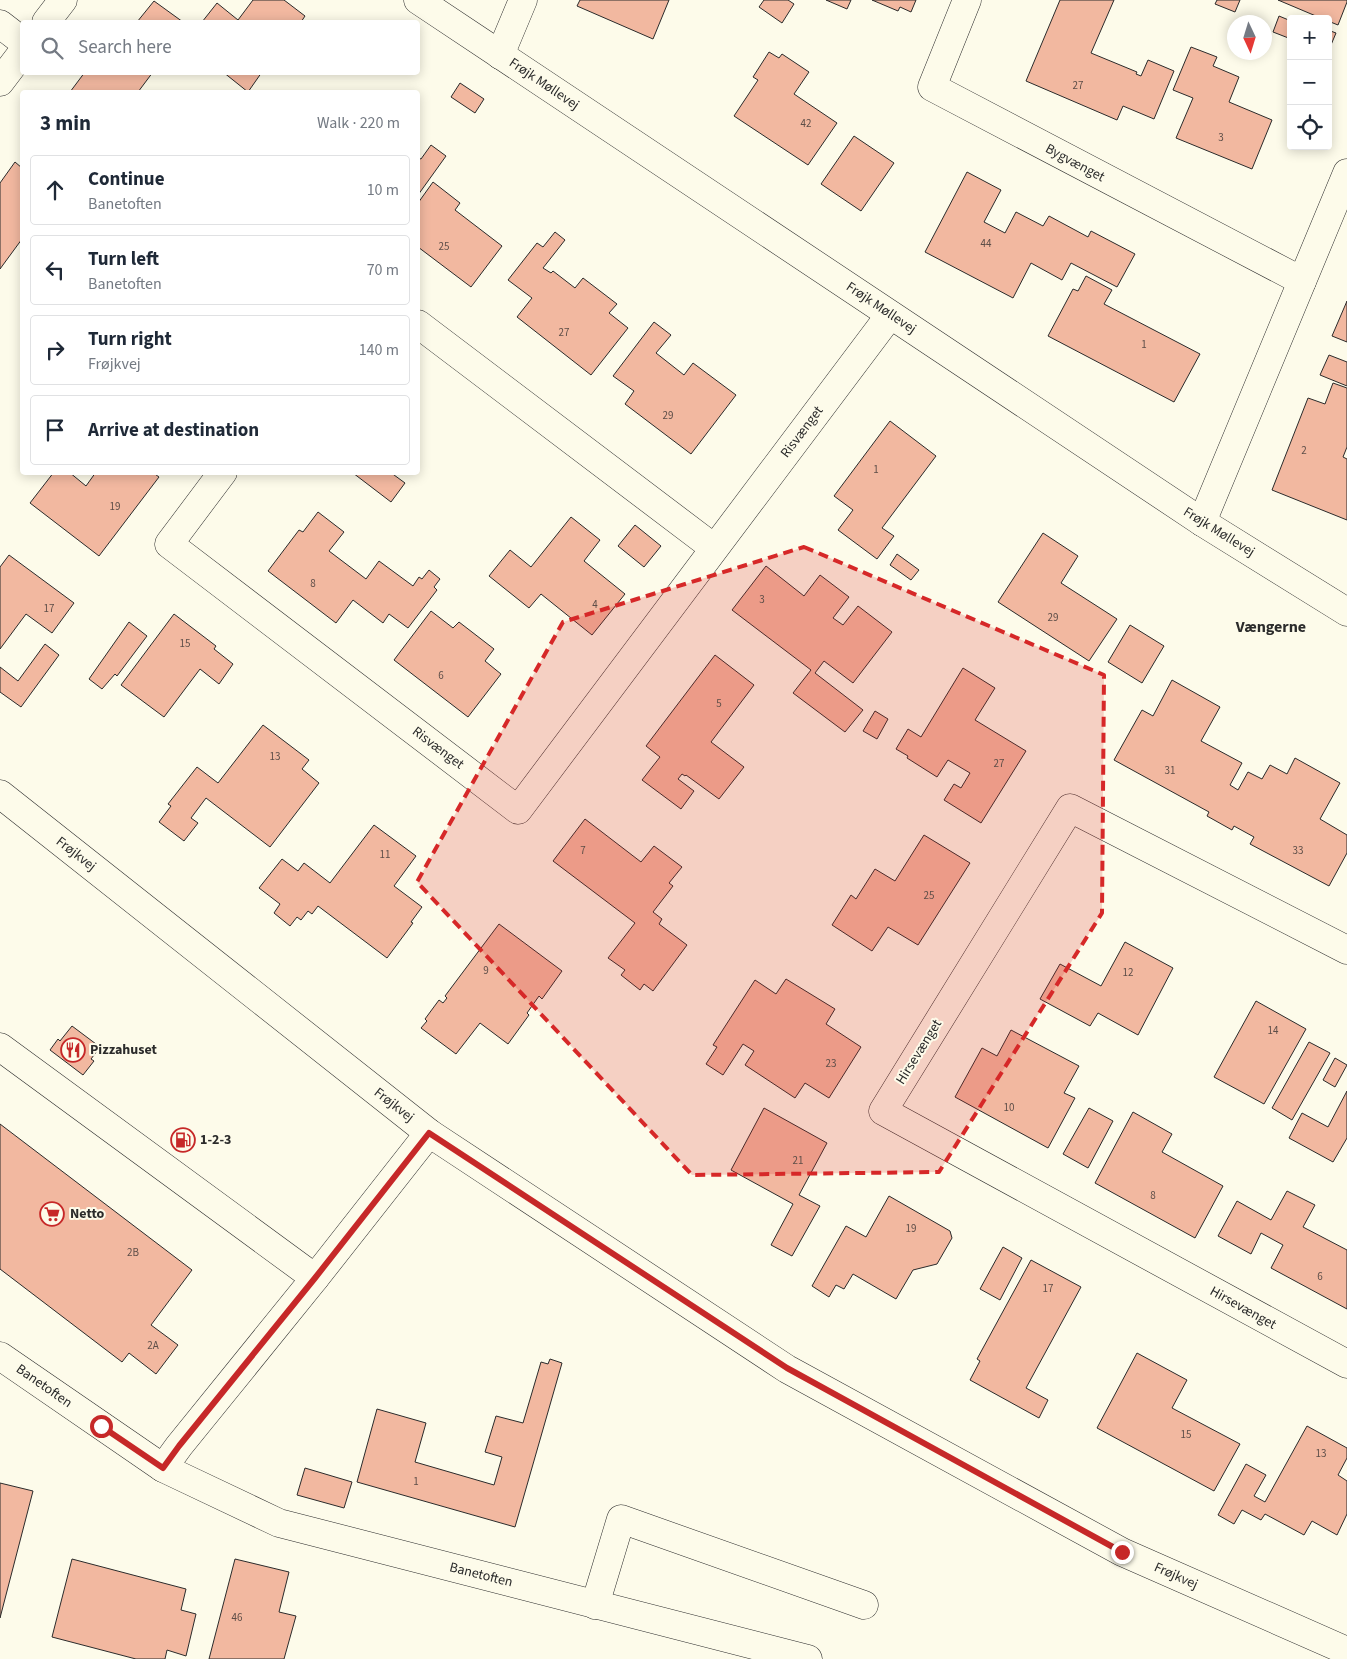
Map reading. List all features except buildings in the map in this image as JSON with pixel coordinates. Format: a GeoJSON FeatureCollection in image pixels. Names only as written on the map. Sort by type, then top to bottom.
{"type":"FeatureCollection","features":[{"type":"Feature","properties":{"kind":"street"},"geometry":{"type":"LineString","coordinates":[[48,20],[63,0]]}},
{"type":"Feature","properties":{"kind":"street","name":"Frøjk Møllevej"},"geometry":{"type":"LineString","coordinates":[[418,0],[1202,522],[1347,612]]}},
{"type":"Feature","properties":{"kind":"street"},"geometry":{"type":"LineString","coordinates":[[500,55],[523,0]]}},
{"type":"Feature","properties":{"kind":"street","name":"Bygvænget"},"geometry":{"type":"LineString","coordinates":[[967,0],[932,87],[1302,282]]}},
{"type":"Feature","properties":{"kind":"street"},"geometry":{"type":"LineString","coordinates":[[0,24],[20,39]]}},
{"type":"Feature","properties":{"kind":"street"},"geometry":{"type":"LineString","coordinates":[[0,82],[20,56]]}},
{"type":"Feature","properties":{"kind":"street"},"geometry":{"type":"LineString","coordinates":[[1202,522],[1347,173]]}},
{"type":"Feature","properties":{"kind":"street","name":"Risvænget"},"geometry":{"type":"LineString","coordinates":[[221,475],[168,544],[518,810],[890,315]]}},
{"type":"Feature","properties":{"kind":"street"},"geometry":{"type":"LineString","coordinates":[[420,326],[714,548]]}},
{"type":"Feature","properties":{"kind":"street","name":"Frøjkvej"},"geometry":{"type":"LineString","coordinates":[[0,794],[429,1133],[787,1368],[1122,1552],[1347,1651]]}},
{"type":"Feature","properties":{"kind":"street","name":"Hirsevænget"},"geometry":{"type":"LineString","coordinates":[[1347,950],[1070,808],[883,1111],[1347,1364]]}},
{"type":"Feature","properties":{"kind":"street"},"geometry":{"type":"LineString","coordinates":[[0,1047],[315,1278]]}},
{"type":"Feature","properties":{"kind":"street"},"geometry":{"type":"LineString","coordinates":[[163,1468],[429,1133]]}},
{"type":"Feature","properties":{"kind":"street","name":"Banetoften"},"geometry":{"type":"LineString","coordinates":[[0,1356],[163,1468],[279,1523],[808,1659]]}},
{"type":"Feature","properties":{"kind":"street"},"geometry":{"type":"LineString","coordinates":[[595,1604],[621,1519],[864,1605]]}},
{"type":"Feature","properties":{"kind":"highlighted area"},"geometry":{"type":"Polygon","coordinates":[[[804,547],[1104,675],[1102,913],[939,1172],[692,1175],[417,882],[563,622],[804,547]]]}},
{"type":"Feature","properties":{"kind":"place","name":"Pizzahuset"},"geometry":{"type":"Point","coordinates":[73,1050]}},
{"type":"Feature","properties":{"kind":"place","name":"1-2-3"},"geometry":{"type":"Point","coordinates":[183,1140]}},
{"type":"Feature","properties":{"kind":"place","name":"Netto"},"geometry":{"type":"Point","coordinates":[52,1214]}},
{"type":"Feature","properties":{"kind":"district","name":"Vængerne"},"geometry":{"type":"Point","coordinates":[1271,627]}},
{"type":"Feature","properties":{"kind":"route"},"geometry":{"type":"LineString","coordinates":[[101,1426],[163,1468],[429,1133],[787,1368],[1122,1552]]}}]}
